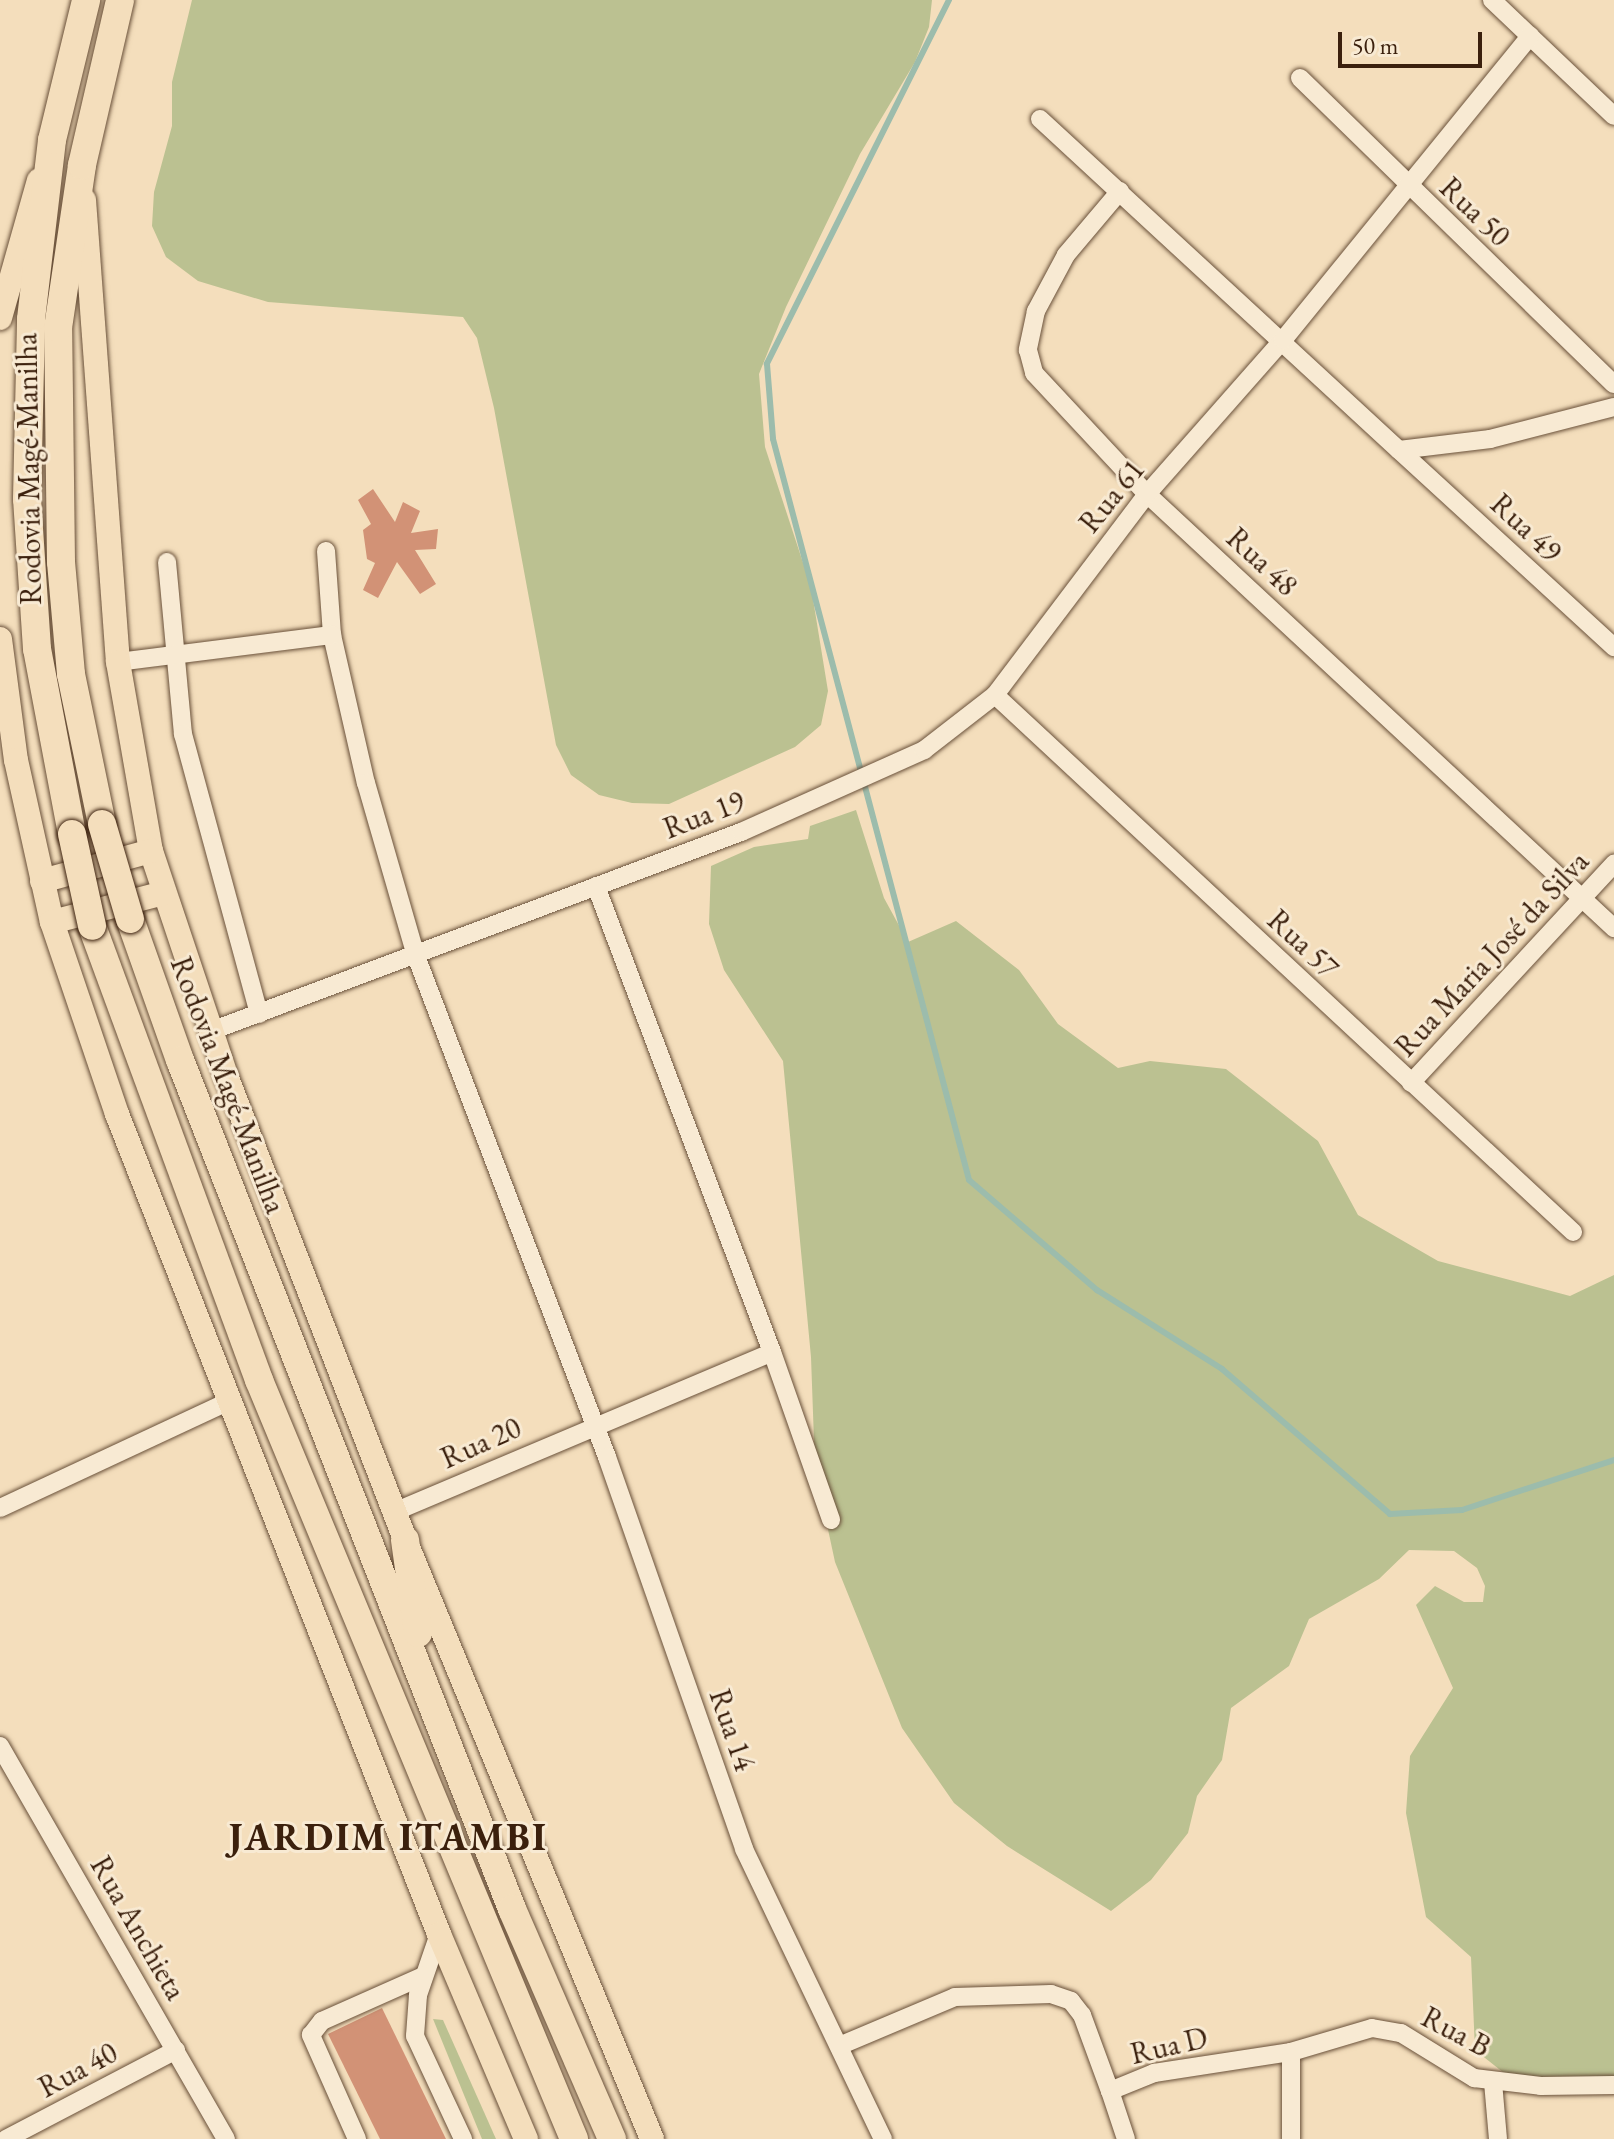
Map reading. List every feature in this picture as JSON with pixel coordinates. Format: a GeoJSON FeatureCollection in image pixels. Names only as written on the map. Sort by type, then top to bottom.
{"type":"FeatureCollection","features":[{"type":"Feature","properties":{"kind":"highway","name":"Rodovia Magé-Manilha"},"geometry":{"type":"LineString","coordinates":[[86,0],[52,140],[31,319],[27,499],[37,649],[92,926],[259,1380],[574,2139]]}},
{"type":"Feature","properties":{"kind":"highway","name":"Rodovia Magé-Manilha"},"geometry":{"type":"LineString","coordinates":[[120,0],[82,165],[58,328],[59,495],[71,674],[102,824],[130,919],[180,1060],[512,1909],[612,2139]]}},
{"type":"Feature","properties":{"kind":"highway"},"geometry":{"type":"LineString","coordinates":[[405,1540],[426,1685]]}},
{"type":"Feature","properties":{"kind":"main road"},"geometry":{"type":"LineString","coordinates":[[0,318],[52,140]]}},
{"type":"Feature","properties":{"kind":"main road"},"geometry":{"type":"LineString","coordinates":[[82,165],[118,662],[151,851],[211,1031],[394,1512],[652,2139]]}},
{"type":"Feature","properties":{"kind":"main road"},"geometry":{"type":"LineString","coordinates":[[0,639],[16,760],[52,922],[117,1114],[227,1402],[439,1934],[526,2139]]}},
{"type":"Feature","properties":{"kind":"main road"},"geometry":{"type":"LineString","coordinates":[[42,881],[151,851]]}},
{"type":"Feature","properties":{"kind":"main road"},"geometry":{"type":"LineString","coordinates":[[52,922],[164,893]]}},
{"type":"Feature","properties":{"kind":"street"},"geometry":{"type":"LineString","coordinates":[[1492,0],[1614,116]]}},
{"type":"Feature","properties":{"kind":"street","name":"Rua 61"},"geometry":{"type":"LineString","coordinates":[[995,695],[1147,494],[1283,340],[1530,36]]}},
{"type":"Feature","properties":{"kind":"street","name":"Rua 50"},"geometry":{"type":"LineString","coordinates":[[1300,78],[1406,185],[1614,384]]}},
{"type":"Feature","properties":{"kind":"street"},"geometry":{"type":"LineString","coordinates":[[1040,119],[1399,450],[1490,439],[1614,407]]}},
{"type":"Feature","properties":{"kind":"street","name":"Rua 48"},"geometry":{"type":"LineString","coordinates":[[1120,191],[1066,255],[1036,311],[1028,350],[1034,373],[1147,494],[1614,928]]}},
{"type":"Feature","properties":{"kind":"street","name":"Rua 49"},"geometry":{"type":"LineString","coordinates":[[1399,450],[1614,647]]}},
{"type":"Feature","properties":{"kind":"street"},"geometry":{"type":"LineString","coordinates":[[326,551],[332,635],[366,783],[416,956],[591,1425]]}},
{"type":"Feature","properties":{"kind":"street"},"geometry":{"type":"LineString","coordinates":[[167,562],[173,654],[183,734],[204,822],[259,1014]]}},
{"type":"Feature","properties":{"kind":"street"},"geometry":{"type":"LineString","coordinates":[[118,662],[332,635]]}},
{"type":"Feature","properties":{"kind":"street","name":"Rua 19"},"geometry":{"type":"LineString","coordinates":[[211,1031],[416,956],[857,784],[924,750],[995,695]]}},
{"type":"Feature","properties":{"kind":"street","name":"Rua 57"},"geometry":{"type":"LineString","coordinates":[[995,695],[1573,1232]]}},
{"type":"Feature","properties":{"kind":"street","name":"Rua Maria José da Silva"},"geometry":{"type":"LineString","coordinates":[[1411,1083],[1614,864]]}},
{"type":"Feature","properties":{"kind":"street"},"geometry":{"type":"LineString","coordinates":[[596,886],[772,1352],[831,1520]]}},
{"type":"Feature","properties":{"kind":"street","name":"Rua 20"},"geometry":{"type":"LineString","coordinates":[[394,1512],[591,1425],[772,1352]]}},
{"type":"Feature","properties":{"kind":"street"},"geometry":{"type":"LineString","coordinates":[[0,1508],[227,1402]]}},
{"type":"Feature","properties":{"kind":"street","name":"Rua 14"},"geometry":{"type":"LineString","coordinates":[[591,1425],[744,1849],[883,2139]]}},
{"type":"Feature","properties":{"kind":"street","name":"Rua Anchieta"},"geometry":{"type":"LineString","coordinates":[[0,1746],[226,2139]]}},
{"type":"Feature","properties":{"kind":"street"},"geometry":{"type":"LineString","coordinates":[[439,1934],[423,1976],[415,2036],[463,2139]]}},
{"type":"Feature","properties":{"kind":"street"},"geometry":{"type":"LineString","coordinates":[[357,2139],[311,2035],[322,2021],[423,1976]]}},
{"type":"Feature","properties":{"kind":"street"},"geometry":{"type":"LineString","coordinates":[[839,2046],[955,1997],[1051,1994],[1071,2001],[1082,2015],[1110,2091]]}},
{"type":"Feature","properties":{"kind":"street","name":"Rua B"},"geometry":{"type":"LineString","coordinates":[[1291,2052],[1353,2032],[1390,2029],[1460,2071],[1493,2082],[1614,2085]]}},
{"type":"Feature","properties":{"kind":"street","name":"Rua 40"},"geometry":{"type":"LineString","coordinates":[[6,2139],[176,2050]]}},
{"type":"Feature","properties":{"kind":"street"},"geometry":{"type":"LineString","coordinates":[[1291,2052],[1291,2139]]}},
{"type":"Feature","properties":{"kind":"street","name":"Rua D"},"geometry":{"type":"LineString","coordinates":[[1126,2139],[1110,2091],[1154,2073],[1291,2052]]}},
{"type":"Feature","properties":{"kind":"street"},"geometry":{"type":"LineString","coordinates":[[1493,2082],[1498,2139]]}},
{"type":"Feature","properties":{"kind":"green space"},"geometry":{"type":"Polygon","coordinates":[[[192,0],[932,0],[929,27],[915,62],[860,154],[786,307],[759,374],[765,447],[811,587],[828,691],[821,725],[795,747],[669,804],[632,803],[599,795],[571,775],[556,745],[494,408],[477,338],[463,317],[268,302],[198,281],[166,257],[152,226],[154,192],[172,126],[172,82],[192,0]]]}},
{"type":"Feature","properties":{"kind":"green space"},"geometry":{"type":"Polygon","coordinates":[[[856,810],[884,898],[908,942],[956,921],[1019,970],[1058,1024],[1118,1068],[1150,1061],[1226,1069],[1318,1141],[1358,1215],[1438,1261],[1570,1296],[1614,1275],[1614,2079],[1509,2077],[1475,2050],[1471,1957],[1426,1917],[1406,1813],[1410,1756],[1453,1688],[1416,1605],[1435,1586],[1464,1602],[1483,1602],[1485,1586],[1477,1568],[1454,1551],[1409,1550],[1379,1579],[1309,1619],[1289,1666],[1231,1708],[1222,1760],[1197,1796],[1188,1833],[1151,1880],[1111,1911],[1007,1846],[954,1803],[902,1728],[835,1562],[815,1469],[811,1357],[783,1061],[724,970],[709,924],[711,866],[754,847],[808,839],[810,826],[856,810]]]}},
{"type":"Feature","properties":{"kind":"green space"},"geometry":{"type":"Polygon","coordinates":[[[433,2019],[443,2020],[496,2139],[482,2139],[433,2019]]]}},
{"type":"Feature","properties":{"kind":"building"},"geometry":{"type":"Polygon","coordinates":[[[373,489],[395,522],[403,502],[420,511],[411,533],[438,529],[436,549],[415,550],[436,584],[420,594],[397,562],[378,598],[363,590],[375,563],[367,559],[363,530],[371,524],[358,500],[373,489]]]}},
{"type":"Feature","properties":{"kind":"building"},"geometry":{"type":"Polygon","coordinates":[[[382,2008],[446,2139],[380,2139],[328,2034],[382,2008]]]}},
{"type":"Feature","properties":{"kind":"waterway"},"geometry":{"type":"LineString","coordinates":[[949,0],[767,364],[773,439],[969,1180],[1097,1290],[1222,1369],[1390,1514],[1462,1510],[1614,1460]]}},
{"type":"Feature","properties":{"kind":"district","name":"JARDIM ITAMBI"},"geometry":{"type":"Point","coordinates":[388,1837]}}]}
